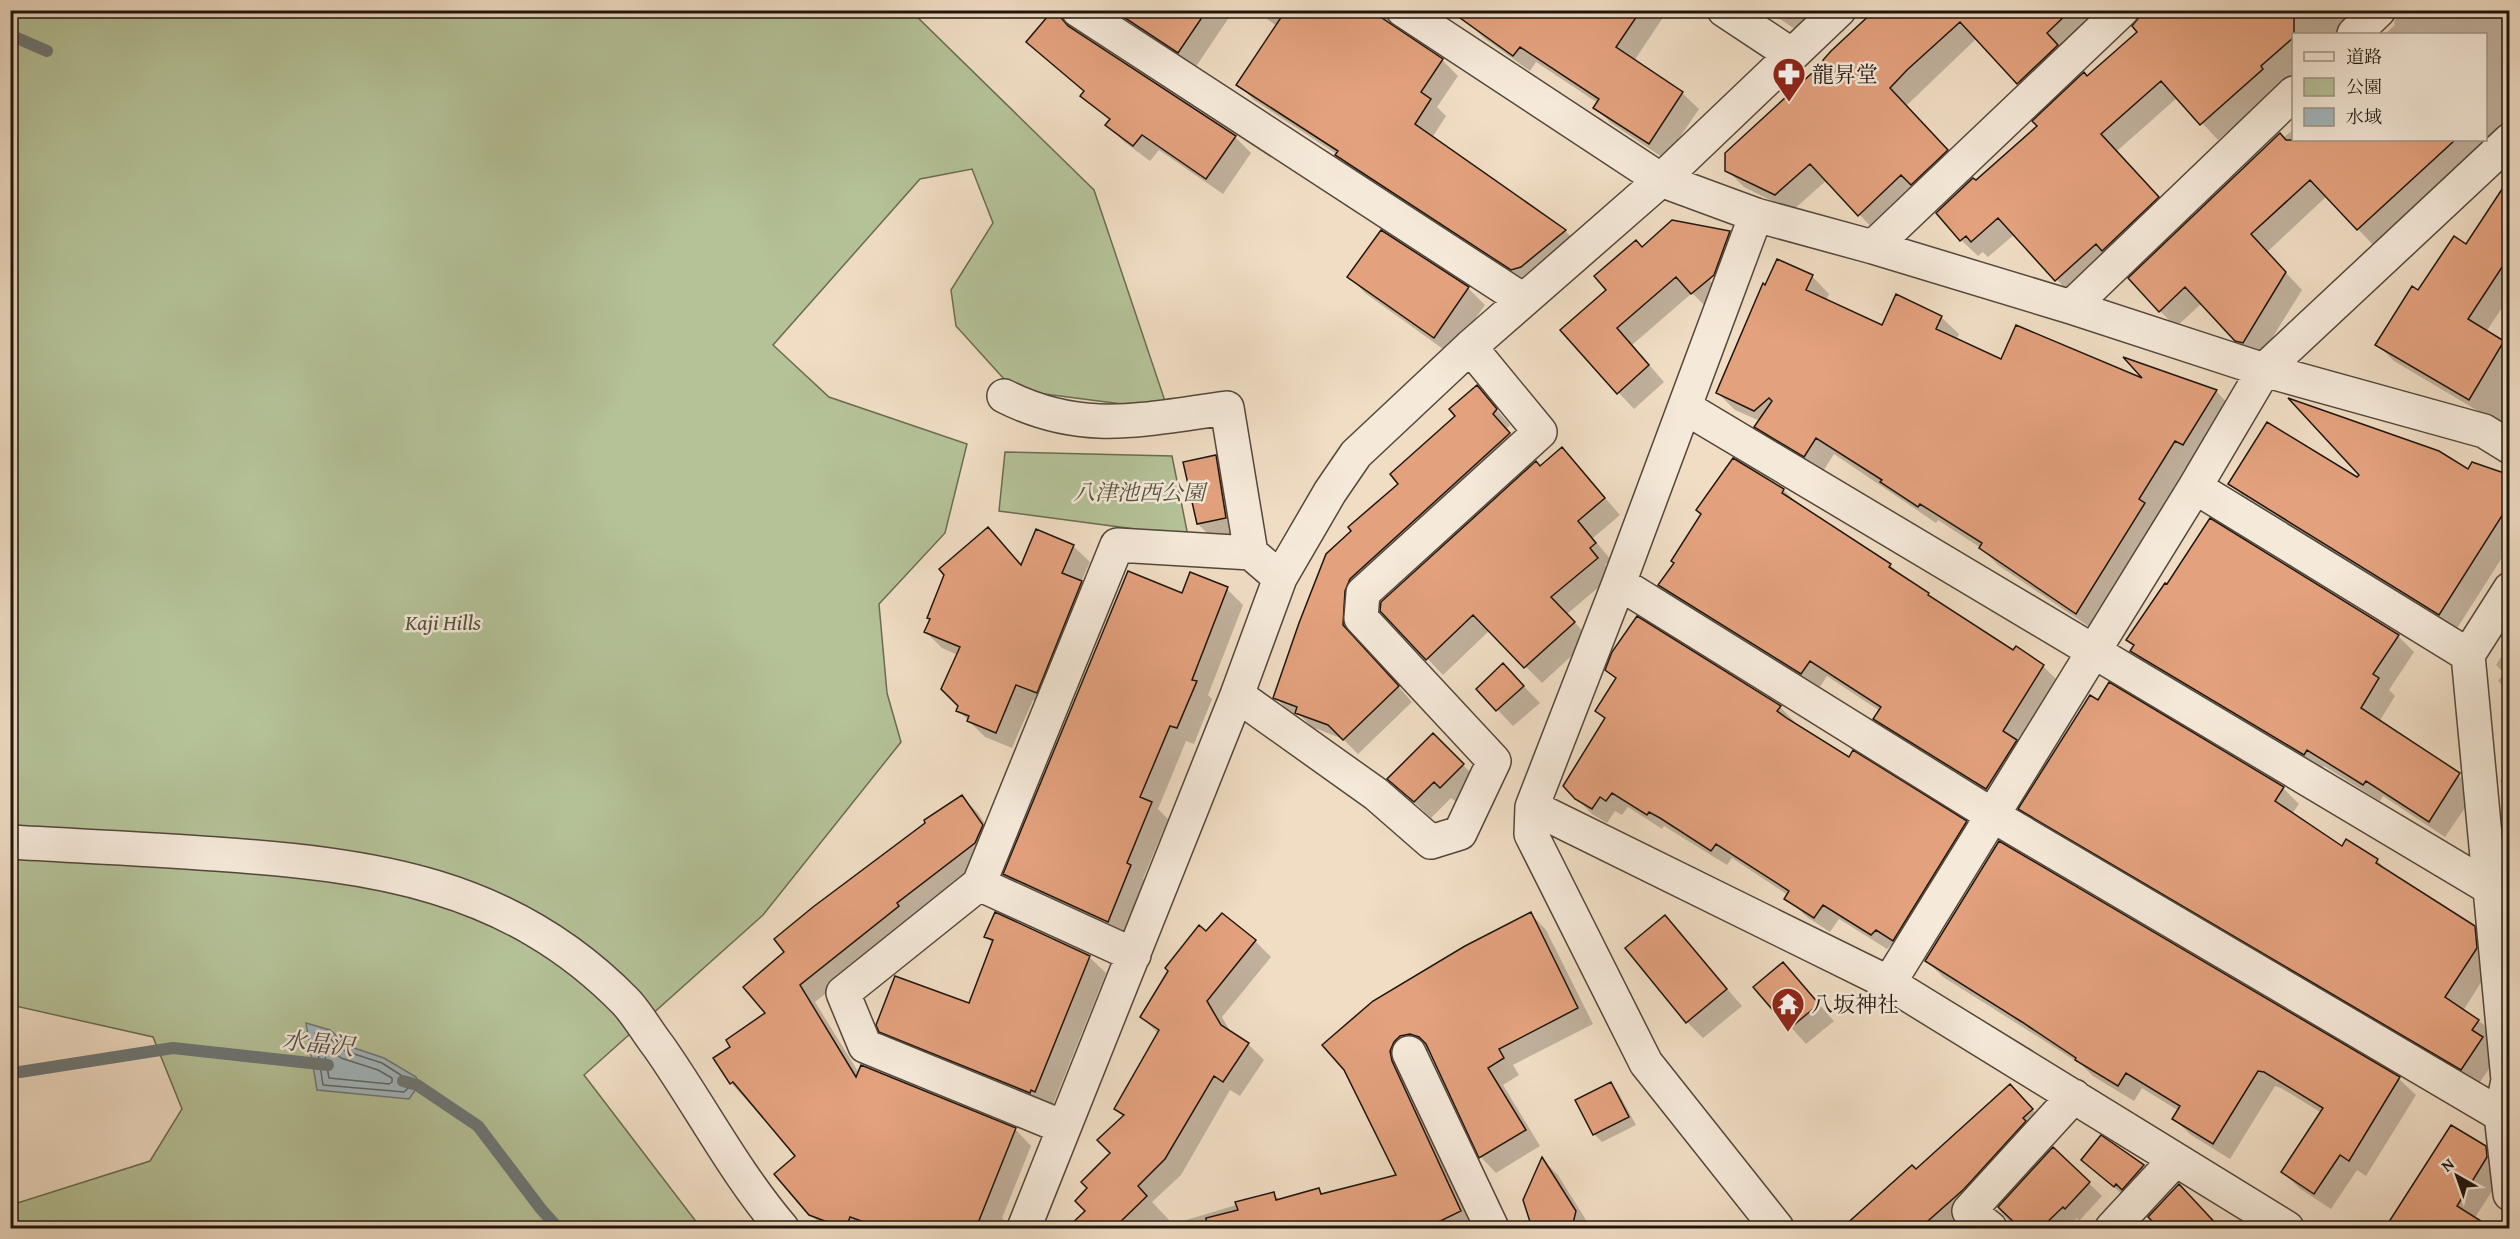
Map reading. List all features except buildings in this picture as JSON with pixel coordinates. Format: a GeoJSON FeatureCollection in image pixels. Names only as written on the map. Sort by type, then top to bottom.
{"type":"FeatureCollection","features":[{"type":"Feature","properties":{"kind":"street"},"geometry":{"type":"LineString","coordinates":[[1403,10],[1661,180],[1756,215],[1873,247],[2071,307],[2264,370],[2484,431],[2510,447]]}},
{"type":"Feature","properties":{"kind":"street"},"geometry":{"type":"LineString","coordinates":[[1724,10],[1792,55]]}},
{"type":"Feature","properties":{"kind":"street"},"geometry":{"type":"LineString","coordinates":[[1024,1228],[1238,695],[1280,578],[1330,492],[1356,454],[1523,300],[1661,180],[1839,10]]}},
{"type":"Feature","properties":{"kind":"street"},"geometry":{"type":"LineString","coordinates":[[1873,247],[2122,10]]}},
{"type":"Feature","properties":{"kind":"street"},"geometry":{"type":"LineString","coordinates":[[2355,33],[2379,10]]}},
{"type":"Feature","properties":{"kind":"street"},"geometry":{"type":"LineString","coordinates":[[1098,16],[1523,300]]}},
{"type":"Feature","properties":{"kind":"street"},"geometry":{"type":"LineString","coordinates":[[2071,307],[2292,95]]}},
{"type":"Feature","properties":{"kind":"street"},"geometry":{"type":"LineString","coordinates":[[1889,983],[2195,487],[2264,370],[2510,140]]}},
{"type":"Feature","properties":{"kind":"street"},"geometry":{"type":"LineString","coordinates":[[1756,215],[1620,583],[1532,807],[1531,834],[1646,1063],[1777,1228]]}},
{"type":"Feature","properties":{"kind":"street"},"geometry":{"type":"LineString","coordinates":[[1238,695],[1376,794],[1431,842],[1460,833],[1494,761],[1361,618],[1363,592],[1540,432],[1470,348]]}},
{"type":"Feature","properties":{"kind":"street"},"geometry":{"type":"LineString","coordinates":[[1004,396],[1035,410],[1092,422],[1117,423],[1227,408],[1251,553]]}},
{"type":"Feature","properties":{"kind":"street"},"geometry":{"type":"LineString","coordinates":[[1686,408],[2497,896]]}},
{"type":"Feature","properties":{"kind":"street"},"geometry":{"type":"LineString","coordinates":[[2195,487],[2468,655]]}},
{"type":"Feature","properties":{"kind":"street"},"geometry":{"type":"LineString","coordinates":[[1064,1127],[865,1046],[843,993],[979,884],[1117,545],[1251,553],[1280,578]]}},
{"type":"Feature","properties":{"kind":"street"},"geometry":{"type":"LineString","coordinates":[[1620,583],[1992,816],[2505,1114]]}},
{"type":"Feature","properties":{"kind":"street"},"geometry":{"type":"LineString","coordinates":[[2510,589],[2468,655],[2497,896],[2508,1080],[2505,1114],[2510,1194]]}},
{"type":"Feature","properties":{"kind":"street"},"geometry":{"type":"LineString","coordinates":[[1532,807],[1889,983],[2287,1228]]}},
{"type":"Feature","properties":{"kind":"street"},"geometry":{"type":"LineString","coordinates":[[10,842],[300,860],[363,869],[432,885],[485,906],[538,931],[578,958],[627,1004],[680,1077],[764,1207],[782,1228]]}},
{"type":"Feature","properties":{"kind":"street"},"geometry":{"type":"LineString","coordinates":[[979,884],[1134,955]]}},
{"type":"Feature","properties":{"kind":"street"},"geometry":{"type":"LineString","coordinates":[[1409,1053],[1492,1228]]}},
{"type":"Feature","properties":{"kind":"street"},"geometry":{"type":"LineString","coordinates":[[1990,1228],[1969,1211],[2074,1096]]}},
{"type":"Feature","properties":{"kind":"street"},"geometry":{"type":"LineString","coordinates":[[2112,1228],[2175,1160]]}},
{"type":"Feature","properties":{"kind":"green space","name":"Kaji Hills"},"geometry":{"type":"Polygon","coordinates":[[[11,11],[911,11],[1094,190],[1168,410],[1014,390],[956,326],[951,290],[993,223],[972,169],[920,179],[773,345],[829,397],[967,444],[945,533],[879,604],[887,693],[901,742],[763,915],[584,1075],[701,1228],[11,1228],[11,1205],[150,1161],[182,1109],[153,1037],[11,1005],[11,11]]]}},
{"type":"Feature","properties":{"kind":"green space","name":"八津池西公園"},"geometry":{"type":"Polygon","coordinates":[[[1005,452],[1172,456],[1188,536],[999,511],[1005,452]]]}},
{"type":"Feature","properties":{"kind":"water"},"geometry":{"type":"Polygon","coordinates":[[[306,1023],[330,1030],[348,1046],[384,1058],[416,1077],[419,1085],[409,1099],[317,1090],[306,1023]]]}},
{"type":"Feature","properties":{"kind":"waterway"},"geometry":{"type":"LineString","coordinates":[[10,35],[47,51]]}},
{"type":"Feature","properties":{"kind":"waterway","name":"水晶沢"},"geometry":{"type":"LineString","coordinates":[[10,1071],[20,1072],[173,1048],[328,1065]]}},
{"type":"Feature","properties":{"kind":"waterway","name":"水晶沢"},"geometry":{"type":"LineString","coordinates":[[403,1081],[417,1085],[478,1126],[558,1228]]}},
{"type":"Feature","properties":{"kind":"place","name":"龍昇堂"},"geometry":{"type":"Point","coordinates":[1789,103]}},
{"type":"Feature","properties":{"kind":"place","name":"八坂神社"},"geometry":{"type":"Point","coordinates":[1788,1033]}}]}
